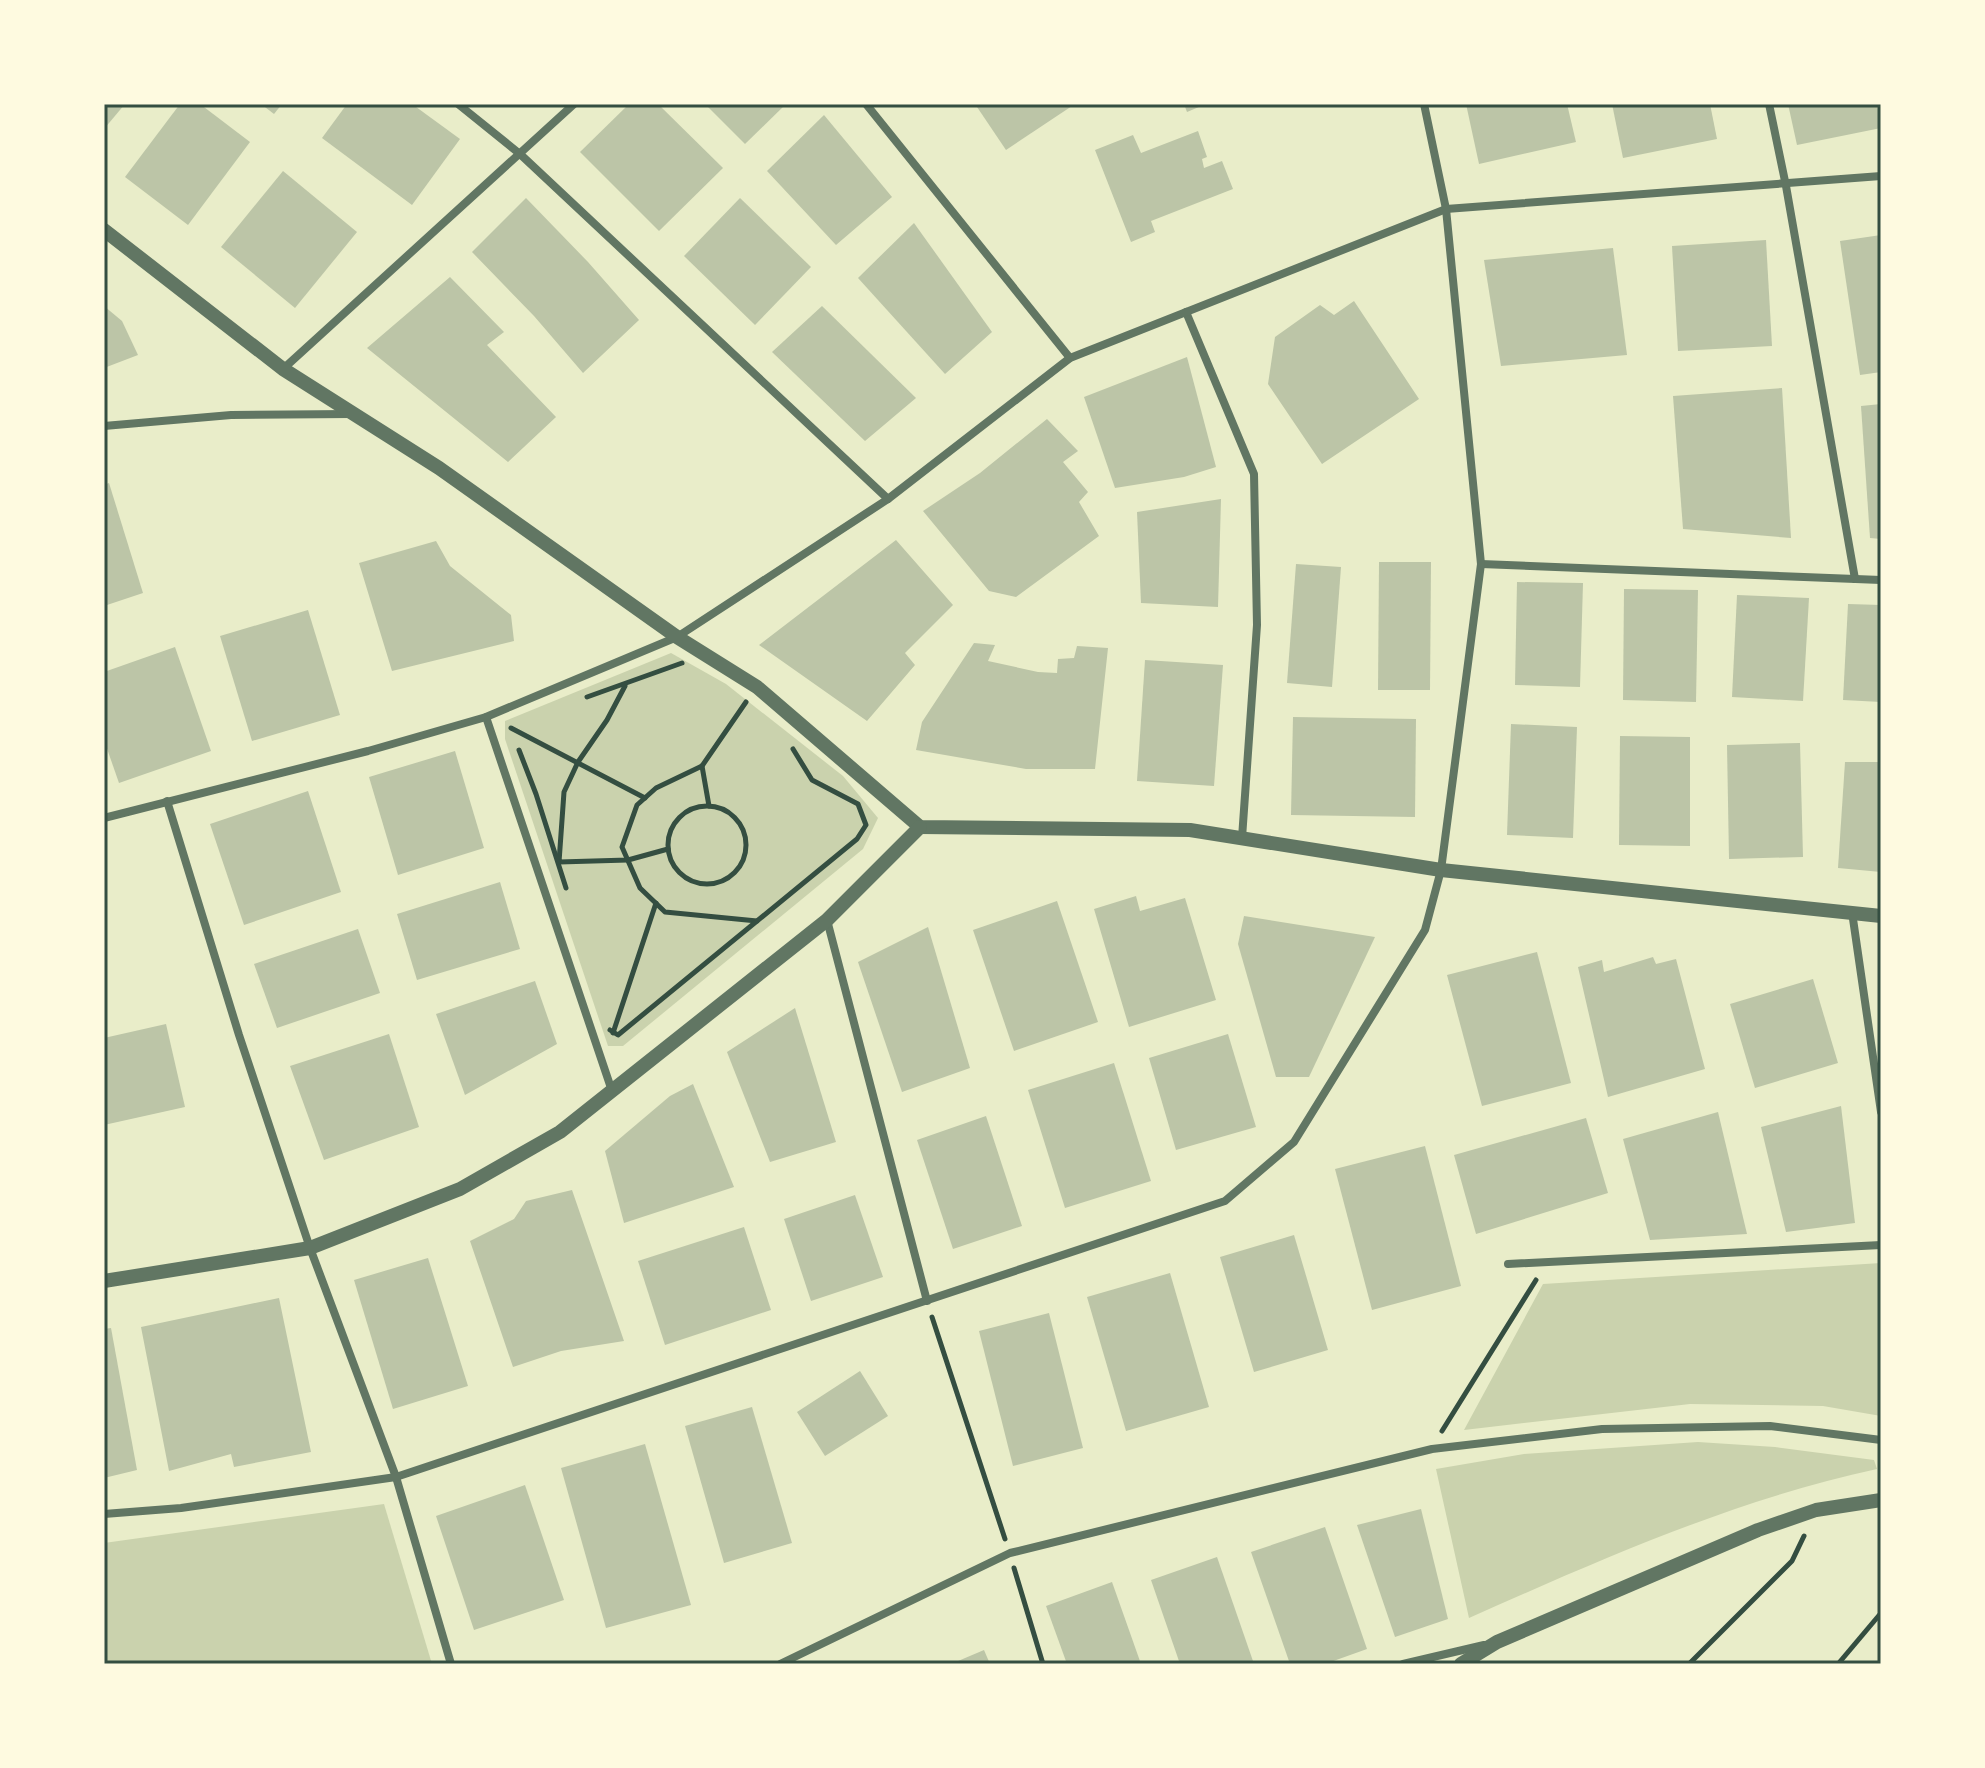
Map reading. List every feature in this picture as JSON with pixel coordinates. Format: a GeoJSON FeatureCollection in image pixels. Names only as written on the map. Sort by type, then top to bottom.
{"type":"FeatureCollection","features":[{"type":"Feature","properties":{"kind":"street"},"geometry":{"type":"LineString","coordinates":[[458,104],[520,154],[888,499]]}},
{"type":"Feature","properties":{"kind":"street"},"geometry":{"type":"LineString","coordinates":[[283,369],[574,104]]}},
{"type":"Feature","properties":{"kind":"street"},"geometry":{"type":"LineString","coordinates":[[866,104],[1070,358]]}},
{"type":"Feature","properties":{"kind":"street"},"geometry":{"type":"LineString","coordinates":[[104,1514],[181,1508],[396,1477],[1225,1201],[1294,1142],[1425,930],[1441,870],[1481,564],[1446,209],[1424,104]]}},
{"type":"Feature","properties":{"kind":"street"},"geometry":{"type":"LineString","coordinates":[[1769,104],[1855,579]]}},
{"type":"Feature","properties":{"kind":"street"},"geometry":{"type":"LineString","coordinates":[[104,818],[368,751],[486,717],[677,637],[888,499],[1070,358],[1446,209],[1786,186],[1881,176]]}},
{"type":"Feature","properties":{"kind":"street"},"geometry":{"type":"LineString","coordinates":[[104,230],[283,369],[439,468],[703,655],[757,687],[920,827],[1190,830],[1441,870],[1881,916]]}},
{"type":"Feature","properties":{"kind":"street"},"geometry":{"type":"LineString","coordinates":[[1186,312],[1254,474],[1257,625],[1242,838]]}},
{"type":"Feature","properties":{"kind":"street"},"geometry":{"type":"LineString","coordinates":[[104,426],[231,415],[352,414]]}},
{"type":"Feature","properties":{"kind":"street"},"geometry":{"type":"LineString","coordinates":[[1481,564],[1881,580]]}},
{"type":"Feature","properties":{"kind":"street"},"geometry":{"type":"LineString","coordinates":[[486,717],[612,1091]]}},
{"type":"Feature","properties":{"kind":"street"},"geometry":{"type":"LineString","coordinates":[[167,801],[239,1035],[310,1248],[396,1477],[451,1664]]}},
{"type":"Feature","properties":{"kind":"street"},"geometry":{"type":"LineString","coordinates":[[104,1281],[310,1248],[460,1189],[560,1132],[827,920],[920,827]]}},
{"type":"Feature","properties":{"kind":"street"},"geometry":{"type":"LineString","coordinates":[[1852,912],[1881,1112]]}},
{"type":"Feature","properties":{"kind":"street"},"geometry":{"type":"LineString","coordinates":[[827,920],[927,1301]]}},
{"type":"Feature","properties":{"kind":"street"},"geometry":{"type":"LineString","coordinates":[[1508,1264],[1881,1245]]}},
{"type":"Feature","properties":{"kind":"street"},"geometry":{"type":"LineString","coordinates":[[780,1664],[1010,1553],[1432,1449],[1602,1429],[1770,1426],[1881,1440]]}},
{"type":"Feature","properties":{"kind":"street"},"geometry":{"type":"LineString","coordinates":[[1461,1664],[1497,1642],[1758,1530],[1816,1510],[1881,1500]]}},
{"type":"Feature","properties":{"kind":"street"},"geometry":{"type":"LineString","coordinates":[[1403,1664],[1497,1642]]}},
{"type":"Feature","properties":{"kind":"path"},"geometry":{"type":"LineString","coordinates":[[581,699],[703,655]]}},
{"type":"Feature","properties":{"kind":"path"},"geometry":{"type":"LineString","coordinates":[[559,862],[564,792],[578,762],[626,685]]}},
{"type":"Feature","properties":{"kind":"path"},"geometry":{"type":"LineString","coordinates":[[757,687],[702,766],[656,788],[637,805],[622,847],[640,888],[665,912],[757,921]]}},
{"type":"Feature","properties":{"kind":"path"},"geometry":{"type":"LineString","coordinates":[[511,728],[522,717]]}},
{"type":"Feature","properties":{"kind":"path"},"geometry":{"type":"LineString","coordinates":[[511,728],[645,798]]}},
{"type":"Feature","properties":{"kind":"path"},"geometry":{"type":"LineString","coordinates":[[511,728],[567,891]]}},
{"type":"Feature","properties":{"kind":"path"},"geometry":{"type":"LineString","coordinates":[[656,903],[610,1031],[618,1035],[857,839],[866,825],[858,804],[812,780],[788,740]]}},
{"type":"Feature","properties":{"kind":"path"},"geometry":{"type":"LineString","coordinates":[[702,766],[709,806]]}},
{"type":"Feature","properties":{"kind":"path"},"geometry":{"type":"LineString","coordinates":[[709,806],[721,809],[740,825],[745,849],[742,862],[735,872],[713,884],[688,880],[678,872],[668,849],[674,823],[683,814],[709,806]]}},
{"type":"Feature","properties":{"kind":"path"},"geometry":{"type":"LineString","coordinates":[[559,862],[628,860],[668,849]]}},
{"type":"Feature","properties":{"kind":"path"},"geometry":{"type":"LineString","coordinates":[[1432,1449],[1547,1262]]}},
{"type":"Feature","properties":{"kind":"path"},"geometry":{"type":"LineString","coordinates":[[927,1301],[1043,1664]]}},
{"type":"Feature","properties":{"kind":"path"},"geometry":{"type":"LineString","coordinates":[[1689,1664],[1792,1561],[1816,1510]]}},
{"type":"Feature","properties":{"kind":"path"},"geometry":{"type":"LineString","coordinates":[[1838,1664],[1881,1613]]}},
{"type":"Feature","properties":{"kind":"green space"},"geometry":{"type":"Polygon","coordinates":[[[671,653],[726,684],[843,776],[878,818],[863,849],[623,1046],[608,1046],[505,739],[505,721],[671,653]]]}},
{"type":"Feature","properties":{"kind":"green space"},"geometry":{"type":"Polygon","coordinates":[[[1881,1263],[1881,1416],[1823,1406],[1690,1404],[1464,1430],[1543,1284],[1881,1263]]]}},
{"type":"Feature","properties":{"kind":"green space"},"geometry":{"type":"Polygon","coordinates":[[[1698,1442],[1775,1447],[1874,1460],[1877,1469],[1720,1514],[1619,1553],[1469,1618],[1436,1469],[1524,1454],[1698,1442]]]}},
{"type":"Feature","properties":{"kind":"green space"},"geometry":{"type":"Polygon","coordinates":[[[384,1504],[432,1664],[104,1664],[104,1543],[384,1504]]]}},
{"type":"Feature","properties":{"kind":"building"},"geometry":{"type":"Polygon","coordinates":[[[104,104],[125,104],[104,129],[104,104]]]}},
{"type":"Feature","properties":{"kind":"building"},"geometry":{"type":"Polygon","coordinates":[[[180,104],[200,104],[250,142],[188,225],[125,177],[180,104]]]}},
{"type":"Feature","properties":{"kind":"building"},"geometry":{"type":"Polygon","coordinates":[[[261,104],[282,104],[274,114],[261,104]]]}},
{"type":"Feature","properties":{"kind":"building"},"geometry":{"type":"Polygon","coordinates":[[[347,104],[412,104],[460,139],[412,205],[322,138],[347,104]]]}},
{"type":"Feature","properties":{"kind":"building"},"geometry":{"type":"Polygon","coordinates":[[[629,104],[658,104],[723,168],[659,231],[580,152],[629,104]]]}},
{"type":"Feature","properties":{"kind":"building"},"geometry":{"type":"Polygon","coordinates":[[[705,104],[786,104],[745,144],[705,104]]]}},
{"type":"Feature","properties":{"kind":"building"},"geometry":{"type":"Polygon","coordinates":[[[975,104],[1075,104],[1006,150],[975,104]]]}},
{"type":"Feature","properties":{"kind":"building"},"geometry":{"type":"Polygon","coordinates":[[[1184,104],[1206,104],[1187,112],[1184,104]]]}},
{"type":"Feature","properties":{"kind":"building"},"geometry":{"type":"Polygon","coordinates":[[[1466,104],[1567,104],[1576,142],[1479,164],[1466,104]]]}},
{"type":"Feature","properties":{"kind":"building"},"geometry":{"type":"Polygon","coordinates":[[[1612,104],[1710,104],[1717,139],[1623,158],[1612,104]]]}},
{"type":"Feature","properties":{"kind":"building"},"geometry":{"type":"Polygon","coordinates":[[[1788,104],[1877,104],[1881,128],[1797,145],[1788,104]]]}},
{"type":"Feature","properties":{"kind":"building"},"geometry":{"type":"Polygon","coordinates":[[[824,115],[892,197],[836,245],[767,171],[824,115]]]}},
{"type":"Feature","properties":{"kind":"building"},"geometry":{"type":"Polygon","coordinates":[[[1198,131],[1207,157],[1202,159],[1204,168],[1222,161],[1233,189],[1151,221],[1155,232],[1131,242],[1095,150],[1133,135],[1141,153],[1198,131]]]}},
{"type":"Feature","properties":{"kind":"building"},"geometry":{"type":"Polygon","coordinates":[[[283,171],[357,232],[295,308],[221,247],[283,171]]]}},
{"type":"Feature","properties":{"kind":"building"},"geometry":{"type":"Polygon","coordinates":[[[526,198],[639,320],[583,373],[534,316],[472,252],[526,198]]]}},
{"type":"Feature","properties":{"kind":"building"},"geometry":{"type":"Polygon","coordinates":[[[740,198],[811,267],[755,325],[684,256],[740,198]]]}},
{"type":"Feature","properties":{"kind":"building"},"geometry":{"type":"Polygon","coordinates":[[[914,223],[992,332],[945,374],[858,278],[914,223]]]}},
{"type":"Feature","properties":{"kind":"building"},"geometry":{"type":"Polygon","coordinates":[[[1881,235],[1881,372],[1860,375],[1840,241],[1881,235]]]}},
{"type":"Feature","properties":{"kind":"building"},"geometry":{"type":"Polygon","coordinates":[[[1766,240],[1772,346],[1678,351],[1672,246],[1766,240]]]}},
{"type":"Feature","properties":{"kind":"building"},"geometry":{"type":"Polygon","coordinates":[[[1613,248],[1627,355],[1501,366],[1484,260],[1613,248]]]}},
{"type":"Feature","properties":{"kind":"building"},"geometry":{"type":"Polygon","coordinates":[[[450,277],[504,332],[487,345],[556,417],[508,462],[367,348],[450,277]]]}},
{"type":"Feature","properties":{"kind":"building"},"geometry":{"type":"Polygon","coordinates":[[[1354,301],[1419,399],[1322,464],[1268,384],[1275,337],[1320,305],[1334,315],[1354,301]]]}},
{"type":"Feature","properties":{"kind":"building"},"geometry":{"type":"Polygon","coordinates":[[[104,306],[122,321],[138,355],[104,368],[104,306]]]}},
{"type":"Feature","properties":{"kind":"building"},"geometry":{"type":"Polygon","coordinates":[[[822,306],[916,398],[865,441],[772,352],[822,306]]]}},
{"type":"Feature","properties":{"kind":"building"},"geometry":{"type":"Polygon","coordinates":[[[1187,357],[1216,467],[1184,477],[1115,488],[1084,397],[1187,357]]]}},
{"type":"Feature","properties":{"kind":"building"},"geometry":{"type":"Polygon","coordinates":[[[1782,388],[1791,538],[1683,529],[1673,396],[1782,388]]]}},
{"type":"Feature","properties":{"kind":"building"},"geometry":{"type":"Polygon","coordinates":[[[1881,404],[1881,539],[1870,538],[1861,406],[1881,404]]]}},
{"type":"Feature","properties":{"kind":"building"},"geometry":{"type":"Polygon","coordinates":[[[1047,419],[1078,451],[1063,462],[1088,492],[1079,502],[1099,536],[1016,597],[989,591],[923,511],[980,473],[1047,419]]]}},
{"type":"Feature","properties":{"kind":"building"},"geometry":{"type":"Polygon","coordinates":[[[109,483],[143,593],[104,606],[104,485],[109,483]]]}},
{"type":"Feature","properties":{"kind":"building"},"geometry":{"type":"Polygon","coordinates":[[[1221,499],[1218,607],[1141,603],[1137,512],[1221,499]]]}},
{"type":"Feature","properties":{"kind":"building"},"geometry":{"type":"Polygon","coordinates":[[[896,540],[953,605],[905,653],[915,665],[867,721],[759,645],[896,540]]]}},
{"type":"Feature","properties":{"kind":"building"},"geometry":{"type":"Polygon","coordinates":[[[436,541],[450,566],[511,615],[514,641],[392,671],[359,563],[436,541]]]}},
{"type":"Feature","properties":{"kind":"building"},"geometry":{"type":"Polygon","coordinates":[[[1379,562],[1431,562],[1430,690],[1378,690],[1379,562]]]}},
{"type":"Feature","properties":{"kind":"building"},"geometry":{"type":"Polygon","coordinates":[[[1296,564],[1341,567],[1332,687],[1287,683],[1296,564]]]}},
{"type":"Feature","properties":{"kind":"building"},"geometry":{"type":"Polygon","coordinates":[[[1517,582],[1583,583],[1580,687],[1515,685],[1517,582]]]}},
{"type":"Feature","properties":{"kind":"building"},"geometry":{"type":"Polygon","coordinates":[[[1624,589],[1698,590],[1696,702],[1623,700],[1624,589]]]}},
{"type":"Feature","properties":{"kind":"building"},"geometry":{"type":"Polygon","coordinates":[[[1737,595],[1809,598],[1803,701],[1732,697],[1737,595]]]}},
{"type":"Feature","properties":{"kind":"building"},"geometry":{"type":"Polygon","coordinates":[[[1848,604],[1881,605],[1881,702],[1843,700],[1848,604]]]}},
{"type":"Feature","properties":{"kind":"building"},"geometry":{"type":"Polygon","coordinates":[[[308,610],[340,715],[252,741],[220,636],[308,610]]]}},
{"type":"Feature","properties":{"kind":"building"},"geometry":{"type":"Polygon","coordinates":[[[974,643],[995,645],[988,661],[1057,673],[1058,659],[1074,658],[1077,646],[1108,648],[1095,769],[1026,769],[916,750],[922,722],[974,643]]]}},
{"type":"Feature","properties":{"kind":"building"},"geometry":{"type":"Polygon","coordinates":[[[175,647],[211,751],[119,783],[104,740],[104,672],[175,647]]]}},
{"type":"Feature","properties":{"kind":"building"},"geometry":{"type":"Polygon","coordinates":[[[1145,660],[1223,665],[1214,786],[1137,781],[1145,660]]]}},
{"type":"Feature","properties":{"kind":"building"},"geometry":{"type":"Polygon","coordinates":[[[1293,717],[1416,719],[1415,817],[1291,815],[1293,717]]]}},
{"type":"Feature","properties":{"kind":"building"},"geometry":{"type":"Polygon","coordinates":[[[1511,724],[1577,727],[1573,838],[1507,835],[1511,724]]]}},
{"type":"Feature","properties":{"kind":"building"},"geometry":{"type":"Polygon","coordinates":[[[1620,736],[1690,737],[1690,846],[1619,845],[1620,736]]]}},
{"type":"Feature","properties":{"kind":"building"},"geometry":{"type":"Polygon","coordinates":[[[1800,743],[1803,857],[1729,859],[1727,745],[1800,743]]]}},
{"type":"Feature","properties":{"kind":"building"},"geometry":{"type":"Polygon","coordinates":[[[455,751],[484,848],[398,875],[369,777],[455,751]]]}},
{"type":"Feature","properties":{"kind":"building"},"geometry":{"type":"Polygon","coordinates":[[[1845,762],[1881,762],[1881,872],[1838,868],[1845,762]]]}},
{"type":"Feature","properties":{"kind":"building"},"geometry":{"type":"Polygon","coordinates":[[[308,791],[341,892],[244,925],[210,824],[308,791]]]}},
{"type":"Feature","properties":{"kind":"building"},"geometry":{"type":"Polygon","coordinates":[[[500,882],[520,949],[417,980],[397,914],[500,882]]]}},
{"type":"Feature","properties":{"kind":"building"},"geometry":{"type":"Polygon","coordinates":[[[1136,896],[1140,911],[1185,898],[1216,1000],[1129,1027],[1094,909],[1136,896]]]}},
{"type":"Feature","properties":{"kind":"building"},"geometry":{"type":"Polygon","coordinates":[[[1057,901],[1098,1022],[1014,1051],[973,930],[1057,901]]]}},
{"type":"Feature","properties":{"kind":"building"},"geometry":{"type":"Polygon","coordinates":[[[1244,916],[1375,937],[1309,1077],[1276,1077],[1238,944],[1244,916]]]}},
{"type":"Feature","properties":{"kind":"building"},"geometry":{"type":"Polygon","coordinates":[[[928,927],[970,1068],[902,1092],[858,962],[928,927]]]}},
{"type":"Feature","properties":{"kind":"building"},"geometry":{"type":"Polygon","coordinates":[[[358,929],[380,993],[277,1028],[254,964],[358,929]]]}},
{"type":"Feature","properties":{"kind":"building"},"geometry":{"type":"Polygon","coordinates":[[[1537,952],[1571,1083],[1482,1106],[1447,975],[1537,952]]]}},
{"type":"Feature","properties":{"kind":"building"},"geometry":{"type":"Polygon","coordinates":[[[1653,957],[1656,964],[1676,959],[1705,1069],[1608,1097],[1578,967],[1602,960],[1604,972],[1653,957]]]}},
{"type":"Feature","properties":{"kind":"building"},"geometry":{"type":"Polygon","coordinates":[[[1813,979],[1838,1063],[1755,1088],[1730,1004],[1813,979]]]}},
{"type":"Feature","properties":{"kind":"building"},"geometry":{"type":"Polygon","coordinates":[[[535,981],[557,1044],[465,1095],[436,1014],[535,981]]]}},
{"type":"Feature","properties":{"kind":"building"},"geometry":{"type":"Polygon","coordinates":[[[795,1008],[836,1142],[770,1162],[727,1052],[795,1008]]]}},
{"type":"Feature","properties":{"kind":"building"},"geometry":{"type":"Polygon","coordinates":[[[166,1024],[185,1107],[104,1125],[104,1038],[166,1024]]]}},
{"type":"Feature","properties":{"kind":"building"},"geometry":{"type":"Polygon","coordinates":[[[389,1034],[419,1127],[324,1160],[290,1066],[389,1034]]]}},
{"type":"Feature","properties":{"kind":"building"},"geometry":{"type":"Polygon","coordinates":[[[1228,1034],[1256,1127],[1176,1150],[1149,1058],[1228,1034]]]}},
{"type":"Feature","properties":{"kind":"building"},"geometry":{"type":"Polygon","coordinates":[[[1114,1063],[1151,1181],[1065,1208],[1028,1090],[1114,1063]]]}},
{"type":"Feature","properties":{"kind":"building"},"geometry":{"type":"Polygon","coordinates":[[[693,1084],[734,1187],[624,1223],[605,1151],[670,1096],[693,1084]]]}},
{"type":"Feature","properties":{"kind":"building"},"geometry":{"type":"Polygon","coordinates":[[[1841,1106],[1855,1223],[1786,1232],[1761,1127],[1841,1106]]]}},
{"type":"Feature","properties":{"kind":"building"},"geometry":{"type":"Polygon","coordinates":[[[1718,1112],[1747,1234],[1650,1240],[1623,1139],[1718,1112]]]}},
{"type":"Feature","properties":{"kind":"building"},"geometry":{"type":"Polygon","coordinates":[[[986,1116],[1022,1226],[953,1249],[917,1140],[986,1116]]]}},
{"type":"Feature","properties":{"kind":"building"},"geometry":{"type":"Polygon","coordinates":[[[1586,1118],[1608,1193],[1476,1234],[1454,1155],[1586,1118]]]}},
{"type":"Feature","properties":{"kind":"building"},"geometry":{"type":"Polygon","coordinates":[[[1425,1146],[1461,1286],[1372,1310],[1335,1169],[1425,1146]]]}},
{"type":"Feature","properties":{"kind":"building"},"geometry":{"type":"Polygon","coordinates":[[[572,1190],[624,1341],[561,1351],[513,1367],[470,1241],[514,1219],[526,1201],[572,1190]]]}},
{"type":"Feature","properties":{"kind":"building"},"geometry":{"type":"Polygon","coordinates":[[[855,1195],[883,1277],[811,1301],[784,1219],[855,1195]]]}},
{"type":"Feature","properties":{"kind":"building"},"geometry":{"type":"Polygon","coordinates":[[[744,1227],[771,1310],[665,1345],[638,1261],[744,1227]]]}},
{"type":"Feature","properties":{"kind":"building"},"geometry":{"type":"Polygon","coordinates":[[[1294,1235],[1328,1350],[1254,1372],[1220,1257],[1294,1235]]]}},
{"type":"Feature","properties":{"kind":"building"},"geometry":{"type":"Polygon","coordinates":[[[428,1258],[468,1386],[393,1409],[354,1280],[428,1258]]]}},
{"type":"Feature","properties":{"kind":"building"},"geometry":{"type":"Polygon","coordinates":[[[1170,1273],[1209,1407],[1126,1431],[1087,1297],[1170,1273]]]}},
{"type":"Feature","properties":{"kind":"building"},"geometry":{"type":"Polygon","coordinates":[[[279,1298],[311,1452],[234,1467],[231,1454],[169,1471],[141,1327],[279,1298]]]}},
{"type":"Feature","properties":{"kind":"building"},"geometry":{"type":"Polygon","coordinates":[[[1049,1313],[1083,1448],[1013,1466],[979,1331],[1049,1313]]]}},
{"type":"Feature","properties":{"kind":"building"},"geometry":{"type":"Polygon","coordinates":[[[111,1328],[137,1470],[104,1478],[104,1329],[111,1328]]]}},
{"type":"Feature","properties":{"kind":"building"},"geometry":{"type":"Polygon","coordinates":[[[860,1371],[888,1416],[825,1456],[797,1412],[860,1371]]]}},
{"type":"Feature","properties":{"kind":"building"},"geometry":{"type":"Polygon","coordinates":[[[752,1407],[792,1543],[724,1563],[685,1426],[752,1407]]]}},
{"type":"Feature","properties":{"kind":"building"},"geometry":{"type":"Polygon","coordinates":[[[645,1444],[691,1605],[606,1628],[561,1468],[645,1444]]]}},
{"type":"Feature","properties":{"kind":"building"},"geometry":{"type":"Polygon","coordinates":[[[525,1485],[564,1600],[474,1630],[436,1516],[525,1485]]]}},
{"type":"Feature","properties":{"kind":"building"},"geometry":{"type":"Polygon","coordinates":[[[1421,1509],[1448,1619],[1395,1637],[1357,1525],[1421,1509]]]}},
{"type":"Feature","properties":{"kind":"building"},"geometry":{"type":"Polygon","coordinates":[[[1325,1527],[1367,1649],[1325,1664],[1290,1664],[1251,1552],[1325,1527]]]}},
{"type":"Feature","properties":{"kind":"building"},"geometry":{"type":"Polygon","coordinates":[[[1217,1557],[1254,1664],[1180,1664],[1151,1580],[1217,1557]]]}},
{"type":"Feature","properties":{"kind":"building"},"geometry":{"type":"Polygon","coordinates":[[[1112,1582],[1141,1664],[1067,1664],[1046,1606],[1112,1582]]]}},
{"type":"Feature","properties":{"kind":"building"},"geometry":{"type":"Polygon","coordinates":[[[984,1650],[990,1664],[951,1664],[984,1650]]]}}]}
